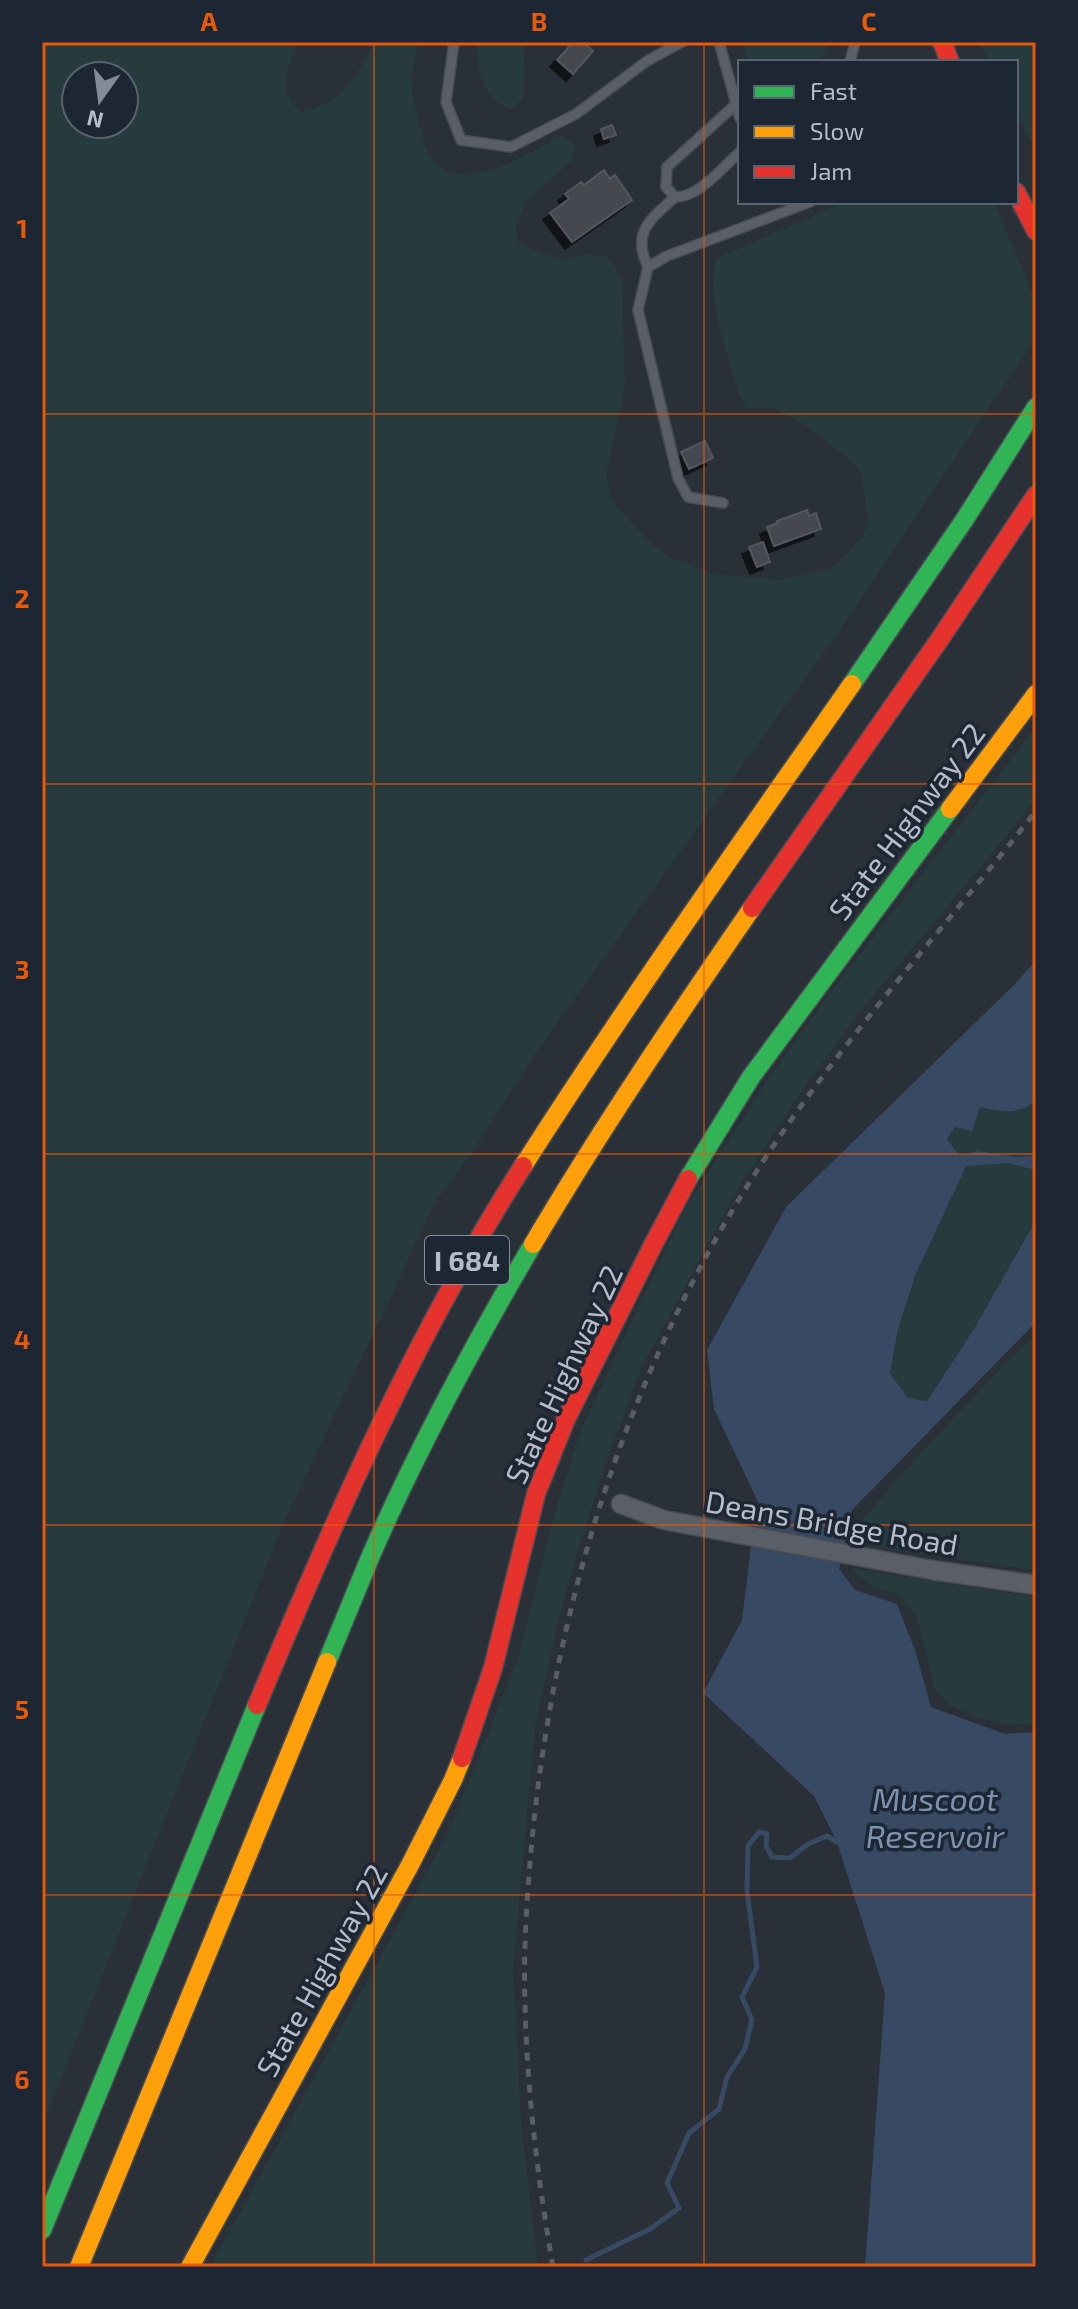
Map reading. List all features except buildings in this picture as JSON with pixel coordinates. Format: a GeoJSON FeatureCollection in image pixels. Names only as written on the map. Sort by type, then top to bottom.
{"type":"FeatureCollection","features":[{"type":"Feature","properties":{"kind":"main road"},"geometry":{"type":"LineString","coordinates":[[1018,196],[1036,231]]}},
{"type":"Feature","properties":{"kind":"main road","name":"I 684"},"geometry":{"type":"LineString","coordinates":[[42,2230],[302,1596],[378,1430],[450,1290],[496,1209],[596,1050],[904,610],[1036,407]]}},
{"type":"Feature","properties":{"kind":"main road","name":"I 684"},"geometry":{"type":"LineString","coordinates":[[79,2267],[370,1558],[424,1444],[491,1316],[561,1196],[636,1078],[1036,495]]}},
{"type":"Feature","properties":{"kind":"main road","name":"State Highway 22"},"geometry":{"type":"LineString","coordinates":[[190,2267],[410,1865],[453,1780],[493,1668],[525,1533],[549,1457],[682,1188],[751,1077],[1036,694]]}},
{"type":"Feature","properties":{"kind":"street","name":"Deans Bridge Road"},"geometry":{"type":"LineString","coordinates":[[621,1504],[664,1520],[932,1570],[1036,1585]]}},
{"type":"Feature","properties":{"kind":"lane"},"geometry":{"type":"LineString","coordinates":[[454,42],[446,102],[461,140],[511,147],[576,114],[647,61],[682,42]]}},
{"type":"Feature","properties":{"kind":"lane"},"geometry":{"type":"LineString","coordinates":[[719,42],[738,113]]}},
{"type":"Feature","properties":{"kind":"lane"},"geometry":{"type":"LineString","coordinates":[[675,197],[666,187],[667,167],[735,105]]}},
{"type":"Feature","properties":{"kind":"lane"},"geometry":{"type":"LineString","coordinates":[[723,503],[688,497],[678,478],[638,310],[648,267],[641,253],[642,232],[648,222],[675,197],[694,193],[738,154]]}},
{"type":"Feature","properties":{"kind":"lane"},"geometry":{"type":"LineString","coordinates":[[648,267],[667,256],[805,204]]}},
{"type":"Feature","properties":{"kind":"green space"},"geometry":{"type":"Polygon","coordinates":[[[42,42],[298,42],[287,70],[285,87],[300,112],[328,102],[346,88],[374,42],[419,42],[412,76],[414,102],[428,153],[446,171],[480,173],[498,168],[563,135],[575,146],[571,161],[526,201],[516,228],[518,243],[562,261],[591,254],[606,257],[616,268],[622,282],[625,387],[606,474],[610,496],[653,545],[669,557],[713,574],[781,580],[827,569],[840,561],[863,536],[868,521],[862,475],[854,463],[801,422],[776,409],[747,408],[739,395],[716,308],[714,273],[717,258],[840,204],[995,204],[1036,302],[1036,327],[1030,347],[839,631],[537,1051],[475,1148],[436,1201],[287,1515],[42,2126],[42,42]]]}},
{"type":"Feature","properties":{"kind":"green space"},"geometry":{"type":"Polygon","coordinates":[[[477,42],[527,42],[523,99],[511,109],[487,91],[480,73],[477,42]]]}},
{"type":"Feature","properties":{"kind":"green space"},"geometry":{"type":"Polygon","coordinates":[[[743,42],[829,42],[821,60],[747,60],[743,42]]]}},
{"type":"Feature","properties":{"kind":"green space"},"geometry":{"type":"Polygon","coordinates":[[[978,42],[1036,42],[1036,158],[1018,116],[1018,60],[989,60],[978,42]]]}},
{"type":"Feature","properties":{"kind":"green space"},"geometry":{"type":"Polygon","coordinates":[[[1036,727],[1036,800],[858,1014],[801,1092],[734,1195],[642,1367],[578,1550],[559,1617],[535,1726],[513,1967],[521,2123],[538,2267],[210,2267],[449,1832],[519,1655],[552,1524],[581,1429],[686,1207],[770,1076],[831,992],[1036,727]]]}},
{"type":"Feature","properties":{"kind":"green space"},"geometry":{"type":"Polygon","coordinates":[[[1036,1101],[1036,1155],[1016,1157],[978,1151],[958,1155],[946,1139],[980,1106],[1009,1111],[1023,1109],[1036,1101]]]}},
{"type":"Feature","properties":{"kind":"green space"},"geometry":{"type":"Polygon","coordinates":[[[1010,1163],[1036,1170],[1036,1220],[974,1329],[927,1401],[908,1398],[890,1373],[898,1329],[915,1276],[966,1165],[1010,1163]]]}},
{"type":"Feature","properties":{"kind":"green space"},"geometry":{"type":"Polygon","coordinates":[[[1036,1335],[1036,1570],[879,1548],[861,1541],[863,1519],[916,1458],[1036,1335]]]}},
{"type":"Feature","properties":{"kind":"green space"},"geometry":{"type":"Polygon","coordinates":[[[850,1568],[1036,1597],[1036,1723],[1011,1725],[949,1706],[934,1687],[916,1616],[899,1594],[872,1586],[850,1568]]]}},
{"type":"Feature","properties":{"kind":"water","name":"Muscoot Reservoir"},"geometry":{"type":"Polygon","coordinates":[[[1036,960],[1036,1101],[1023,1109],[1009,1111],[980,1107],[972,1131],[955,1127],[947,1139],[959,1155],[978,1151],[1016,1157],[1036,1155],[1036,1170],[1009,1163],[966,1166],[915,1276],[898,1329],[890,1373],[908,1398],[927,1401],[974,1329],[1036,1220],[1036,1322],[852,1510],[839,1569],[855,1590],[897,1604],[916,1653],[931,1707],[1005,1734],[1036,1732],[1036,2267],[865,2267],[885,1993],[837,1842],[814,1796],[703,1693],[742,1620],[759,1504],[714,1409],[707,1350],[786,1207],[1036,960]]]}},
{"type":"Feature","properties":{"kind":"waterway"},"geometry":{"type":"LineString","coordinates":[[586,2260],[650,2229],[679,2208],[667,2183],[689,2133],[719,2109],[727,2077],[745,2049],[752,2020],[742,1997],[757,1967],[747,1891],[748,1846],[759,1832],[767,1834],[766,1846],[772,1857],[790,1858],[808,1844],[827,1836],[837,1842]]}},
{"type":"Feature","properties":{"kind":"railway"},"geometry":{"type":"LineString","coordinates":[[553,2267],[538,2169],[528,2070],[525,1981],[528,1889],[547,1729],[564,1639],[586,1551],[614,1464],[647,1379],[685,1297],[729,1217],[778,1139],[871,1014],[1036,811]]}},
{"type":"Feature","properties":{"kind":"traffic: fast"},"geometry":{"type":"LineString","coordinates":[[852,684],[965,519],[1036,407]]}},
{"type":"Feature","properties":{"kind":"traffic: fast"},"geometry":{"type":"LineString","coordinates":[[688,1179],[751,1077],[950,809]]}},
{"type":"Feature","properties":{"kind":"traffic: fast"},"geometry":{"type":"LineString","coordinates":[[327,1662],[406,1479],[467,1360],[533,1244]]}},
{"type":"Feature","properties":{"kind":"traffic: fast"},"geometry":{"type":"LineString","coordinates":[[42,2230],[257,1705]]}},
{"type":"Feature","properties":{"kind":"traffic: slow"},"geometry":{"type":"LineString","coordinates":[[523,1166],[644,984],[852,684]]}},
{"type":"Feature","properties":{"kind":"traffic: slow"},"geometry":{"type":"LineString","coordinates":[[950,809],[1036,694]]}},
{"type":"Feature","properties":{"kind":"traffic: slow"},"geometry":{"type":"LineString","coordinates":[[533,1244],[585,1158],[752,908]]}},
{"type":"Feature","properties":{"kind":"traffic: slow"},"geometry":{"type":"LineString","coordinates":[[79,2267],[327,1662]]}},
{"type":"Feature","properties":{"kind":"traffic: slow"},"geometry":{"type":"LineString","coordinates":[[190,2267],[410,1865],[462,1758]]}},
{"type":"Feature","properties":{"kind":"traffic: jam"},"geometry":{"type":"LineString","coordinates":[[942,42],[949,60]]}},
{"type":"Feature","properties":{"kind":"traffic: jam"},"geometry":{"type":"LineString","coordinates":[[1018,196],[1036,231]]}},
{"type":"Feature","properties":{"kind":"traffic: jam"},"geometry":{"type":"LineString","coordinates":[[752,908],[942,636],[1036,495]]}},
{"type":"Feature","properties":{"kind":"traffic: jam"},"geometry":{"type":"LineString","coordinates":[[257,1705],[378,1430],[447,1296],[523,1166]]}},
{"type":"Feature","properties":{"kind":"traffic: jam"},"geometry":{"type":"LineString","coordinates":[[462,1758],[493,1668],[536,1494],[566,1419],[688,1179]]}}]}
